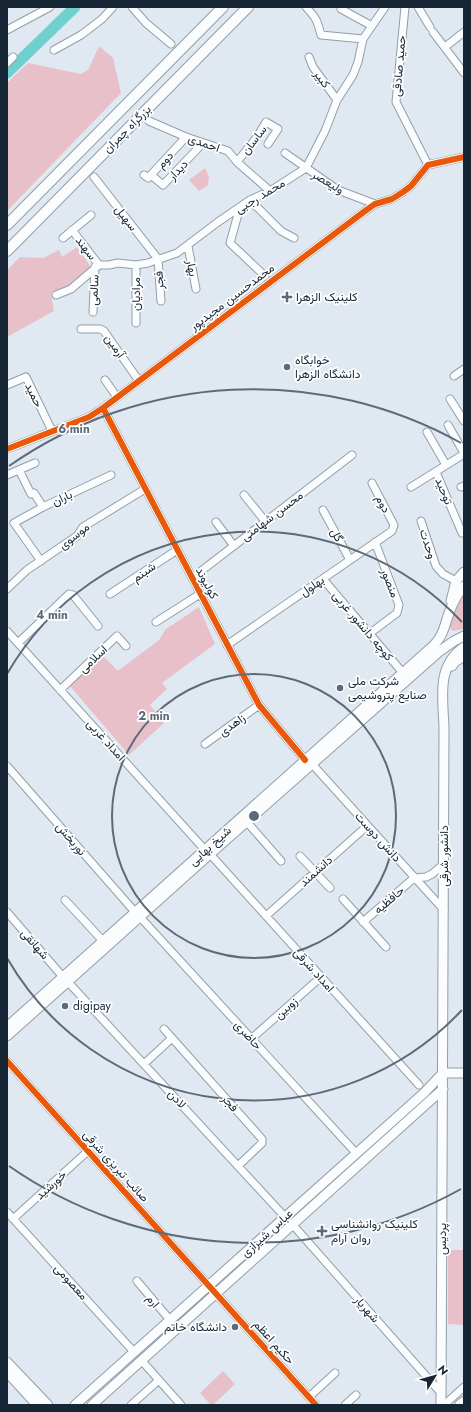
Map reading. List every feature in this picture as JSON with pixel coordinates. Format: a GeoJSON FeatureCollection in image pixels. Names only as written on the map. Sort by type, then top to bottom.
{"type":"FeatureCollection","features":[{"type":"Feature","properties":{"kind":"highway","name":"بزرگراه چمران"},"geometry":{"type":"LineString","coordinates":[[7,225],[223,7]]}},
{"type":"Feature","properties":{"kind":"highway","name":"بزرگراه چمران"},"geometry":{"type":"LineString","coordinates":[[7,251],[248,7]]}},
{"type":"Feature","properties":{"kind":"highway"},"geometry":{"type":"LineString","coordinates":[[460,1405],[464,1402]]}},
{"type":"Feature","properties":{"kind":"main road"},"geometry":{"type":"LineString","coordinates":[[460,583],[464,572]]}},
{"type":"Feature","properties":{"kind":"main road","name":"شیخ بهایی"},"geometry":{"type":"LineString","coordinates":[[7,1027],[66,979],[278,790],[438,641],[444,631],[451,609],[451,597],[460,583]]}},
{"type":"Feature","properties":{"kind":"main road","name":"شیخ بهایی"},"geometry":{"type":"LineString","coordinates":[[308,762],[440,651],[464,636]]}},
{"type":"Feature","properties":{"kind":"main road","name":"دانشور شرقی"},"geometry":{"type":"LineString","coordinates":[[444,1073],[444,728],[442,687],[445,671],[450,660],[464,647]]}},
{"type":"Feature","properties":{"kind":"main road"},"geometry":{"type":"LineString","coordinates":[[444,728],[448,718],[446,688],[450,669],[455,662],[464,656]]}},
{"type":"Feature","properties":{"kind":"main road","name":"شیخ بهایی"},"geometry":{"type":"LineString","coordinates":[[208,852],[247,822],[278,790]]}},
{"type":"Feature","properties":{"kind":"main road","name":"شیخ بهایی"},"geometry":{"type":"LineString","coordinates":[[7,1036],[103,941],[138,915]]}},
{"type":"Feature","properties":{"kind":"main road"},"geometry":{"type":"LineString","coordinates":[[444,1073],[464,1073]]}},
{"type":"Feature","properties":{"kind":"main road","name":"پردیس"},"geometry":{"type":"LineString","coordinates":[[441,1405],[444,1073]]}},
{"type":"Feature","properties":{"kind":"main road","name":"عباس شیرازی"},"geometry":{"type":"LineString","coordinates":[[75,1405],[356,1154],[444,1073]]}},
{"type":"Feature","properties":{"kind":"main road","name":"عباس شیرازی"},"geometry":{"type":"LineString","coordinates":[[92,1405],[443,1089]]}},
{"type":"Feature","properties":{"kind":"main road"},"geometry":{"type":"LineString","coordinates":[[427,1104],[439,1106],[443,1111],[443,1115]]}},
{"type":"Feature","properties":{"kind":"main road"},"geometry":{"type":"LineString","coordinates":[[7,1362],[48,1405]]}},
{"type":"Feature","properties":{"kind":"main road"},"geometry":{"type":"LineString","coordinates":[[7,1372],[38,1405]]}},
{"type":"Feature","properties":{"kind":"street"},"geometry":{"type":"LineString","coordinates":[[54,50],[81,35],[102,19],[113,7]]}},
{"type":"Feature","properties":{"kind":"street"},"geometry":{"type":"LineString","coordinates":[[132,7],[146,23],[171,44]]}},
{"type":"Feature","properties":{"kind":"street"},"geometry":{"type":"LineString","coordinates":[[306,7],[316,18],[321,35],[363,39]]}},
{"type":"Feature","properties":{"kind":"street","name":"محمد رجبی"},"geometry":{"type":"LineString","coordinates":[[97,266],[118,263],[136,265],[177,253],[250,200],[270,191],[306,168],[320,142],[338,100],[353,75],[358,62],[363,39],[385,7]]}},
{"type":"Feature","properties":{"kind":"street","name":"حمید صادقی"},"geometry":{"type":"LineString","coordinates":[[405,7],[396,102],[428,165]]}},
{"type":"Feature","properties":{"kind":"street"},"geometry":{"type":"LineString","coordinates":[[418,7],[431,29],[464,73]]}},
{"type":"Feature","properties":{"kind":"street"},"geometry":{"type":"LineString","coordinates":[[7,30],[46,8]]}},
{"type":"Feature","properties":{"kind":"street"},"geometry":{"type":"LineString","coordinates":[[340,9],[372,26]]}},
{"type":"Feature","properties":{"kind":"street"},"geometry":{"type":"LineString","coordinates":[[445,47],[464,32]]}},
{"type":"Feature","properties":{"kind":"street"},"geometry":{"type":"LineString","coordinates":[[7,63],[13,57]]}},
{"type":"Feature","properties":{"kind":"street","name":"کبیر"},"geometry":{"type":"LineString","coordinates":[[309,57],[313,67],[338,100]]}},
{"type":"Feature","properties":{"kind":"street","name":"احمدی"},"geometry":{"type":"LineString","coordinates":[[149,121],[186,137],[228,151],[237,162],[270,191]]}},
{"type":"Feature","properties":{"kind":"street","name":"ساسان"},"geometry":{"type":"LineString","coordinates":[[237,162],[257,137],[266,122],[278,129],[268,144]]}},
{"type":"Feature","properties":{"kind":"street","name":"دوم"},"geometry":{"type":"LineString","coordinates":[[148,175],[186,137]]}},
{"type":"Feature","properties":{"kind":"street","name":"دیدار"},"geometry":{"type":"LineString","coordinates":[[148,175],[163,185],[203,143]]}},
{"type":"Feature","properties":{"kind":"street","name":"ولیعصر"},"geometry":{"type":"LineString","coordinates":[[285,153],[338,190],[375,204]]}},
{"type":"Feature","properties":{"kind":"street"},"geometry":{"type":"LineString","coordinates":[[428,165],[464,157]]}},
{"type":"Feature","properties":{"kind":"street","name":"محمدحسین مجیدپور"},"geometry":{"type":"LineString","coordinates":[[7,446],[89,417],[103,408],[375,204],[392,199],[407,189],[428,165]]}},
{"type":"Feature","properties":{"kind":"street","name":"سهیل"},"geometry":{"type":"LineString","coordinates":[[94,177],[158,259]]}},
{"type":"Feature","properties":{"kind":"street"},"geometry":{"type":"LineString","coordinates":[[250,200],[281,231],[294,238]]}},
{"type":"Feature","properties":{"kind":"street"},"geometry":{"type":"LineString","coordinates":[[240,207],[230,243],[265,276]]}},
{"type":"Feature","properties":{"kind":"street","name":"سهند"},"geometry":{"type":"LineString","coordinates":[[63,238],[91,215]]}},
{"type":"Feature","properties":{"kind":"street","name":"سهند"},"geometry":{"type":"LineString","coordinates":[[72,230],[97,266]]}},
{"type":"Feature","properties":{"kind":"street","name":"بهار"},"geometry":{"type":"LineString","coordinates":[[188,246],[196,289]]}},
{"type":"Feature","properties":{"kind":"street","name":"فجر"},"geometry":{"type":"LineString","coordinates":[[158,259],[161,301]]}},
{"type":"Feature","properties":{"kind":"street","name":"مرادیان"},"geometry":{"type":"LineString","coordinates":[[136,265],[136,323]]}},
{"type":"Feature","properties":{"kind":"street"},"geometry":{"type":"LineString","coordinates":[[56,295],[71,289],[97,266]]}},
{"type":"Feature","properties":{"kind":"street","name":"سالمی"},"geometry":{"type":"LineString","coordinates":[[93,312],[97,266]]}},
{"type":"Feature","properties":{"kind":"street","name":"آرمین"},"geometry":{"type":"LineString","coordinates":[[81,329],[100,329],[104,331],[139,380]]}},
{"type":"Feature","properties":{"kind":"street"},"geometry":{"type":"LineString","coordinates":[[454,376],[464,368]]}},
{"type":"Feature","properties":{"kind":"street","name":"حمید"},"geometry":{"type":"LineString","coordinates":[[7,385],[26,377],[52,431]]}},
{"type":"Feature","properties":{"kind":"street"},"geometry":{"type":"LineString","coordinates":[[104,380],[117,397]]}},
{"type":"Feature","properties":{"kind":"street"},"geometry":{"type":"LineString","coordinates":[[450,399],[464,421]]}},
{"type":"Feature","properties":{"kind":"street","name":"کولیوند"},"geometry":{"type":"LineString","coordinates":[[103,408],[259,705],[308,762]]}},
{"type":"Feature","properties":{"kind":"street"},"geometry":{"type":"LineString","coordinates":[[411,487],[464,453],[448,425]]}},
{"type":"Feature","properties":{"kind":"street"},"geometry":{"type":"LineString","coordinates":[[427,432],[446,465]]}},
{"type":"Feature","properties":{"kind":"street","name":"محسن شهامتی"},"geometry":{"type":"LineString","coordinates":[[192,578],[352,455]]}},
{"type":"Feature","properties":{"kind":"street"},"geometry":{"type":"LineString","coordinates":[[7,475],[35,463]]}},
{"type":"Feature","properties":{"kind":"street"},"geometry":{"type":"LineString","coordinates":[[19,470],[31,494],[34,493],[43,507]]}},
{"type":"Feature","properties":{"kind":"street","name":"توحید"},"geometry":{"type":"LineString","coordinates":[[436,472],[462,533]]}},
{"type":"Feature","properties":{"kind":"street","name":"باران"},"geometry":{"type":"LineString","coordinates":[[41,561],[14,523],[43,507],[111,475]]}},
{"type":"Feature","properties":{"kind":"street","name":"دوم"},"geometry":{"type":"LineString","coordinates":[[372,483],[394,525]]}},
{"type":"Feature","properties":{"kind":"street","name":"موسوی"},"geometry":{"type":"LineString","coordinates":[[8,586],[27,570],[77,536],[83,528],[145,489]]}},
{"type":"Feature","properties":{"kind":"street"},"geometry":{"type":"LineString","coordinates":[[244,495],[265,522]]}},
{"type":"Feature","properties":{"kind":"street","name":"گل"},"geometry":{"type":"LineString","coordinates":[[323,510],[350,560]]}},
{"type":"Feature","properties":{"kind":"street","name":"وحدت"},"geometry":{"type":"LineString","coordinates":[[421,521],[436,566],[443,574],[460,583]]}},
{"type":"Feature","properties":{"kind":"street"},"geometry":{"type":"LineString","coordinates":[[216,522],[234,546]]}},
{"type":"Feature","properties":{"kind":"street","name":"بهلول"},"geometry":{"type":"LineString","coordinates":[[227,645],[392,531],[394,525]]}},
{"type":"Feature","properties":{"kind":"street","name":"منصور"},"geometry":{"type":"LineString","coordinates":[[369,634],[397,613],[399,609],[399,605],[375,542]]}},
{"type":"Feature","properties":{"kind":"street","name":"شبنم"},"geometry":{"type":"LineString","coordinates":[[110,594],[177,550]]}},
{"type":"Feature","properties":{"kind":"street","name":"کوچه دانشور غربی"},"geometry":{"type":"LineString","coordinates":[[323,579],[403,673]]}},
{"type":"Feature","properties":{"kind":"street"},"geometry":{"type":"LineString","coordinates":[[18,643],[69,594],[73,596],[98,626]]}},
{"type":"Feature","properties":{"kind":"street"},"geometry":{"type":"LineString","coordinates":[[156,622],[200,594]]}},
{"type":"Feature","properties":{"kind":"street","name":"امداد غربی"},"geometry":{"type":"LineString","coordinates":[[7,631],[208,852]]}},
{"type":"Feature","properties":{"kind":"street","name":"اسلامی"},"geometry":{"type":"LineString","coordinates":[[60,690],[117,636],[126,646]]}},
{"type":"Feature","properties":{"kind":"street","name":"زاهدی"},"geometry":{"type":"LineString","coordinates":[[205,744],[259,705]]}},
{"type":"Feature","properties":{"kind":"street","name":"دانش دوست"},"geometry":{"type":"LineString","coordinates":[[308,762],[444,910]]}},
{"type":"Feature","properties":{"kind":"street","name":"نوربخش"},"geometry":{"type":"LineString","coordinates":[[7,766],[138,915]]}},
{"type":"Feature","properties":{"kind":"street"},"geometry":{"type":"LineString","coordinates":[[247,822],[281,861]]}},
{"type":"Feature","properties":{"kind":"street","name":"دانشمند"},"geometry":{"type":"LineString","coordinates":[[266,916],[367,826]]}},
{"type":"Feature","properties":{"kind":"street","name":"امداد شرقی"},"geometry":{"type":"LineString","coordinates":[[208,852],[418,1085]]}},
{"type":"Feature","properties":{"kind":"street"},"geometry":{"type":"LineString","coordinates":[[300,856],[330,888]]}},
{"type":"Feature","properties":{"kind":"street"},"geometry":{"type":"LineString","coordinates":[[414,878],[426,877],[444,864]]}},
{"type":"Feature","properties":{"kind":"street","name":"حافظیه"},"geometry":{"type":"LineString","coordinates":[[363,922],[414,878]]}},
{"type":"Feature","properties":{"kind":"street","name":"حافظیه"},"geometry":{"type":"LineString","coordinates":[[343,899],[386,947]]}},
{"type":"Feature","properties":{"kind":"street"},"geometry":{"type":"LineString","coordinates":[[65,900],[103,941]]}},
{"type":"Feature","properties":{"kind":"street","name":"شهانقی"},"geometry":{"type":"LineString","coordinates":[[7,912],[66,979]]}},
{"type":"Feature","properties":{"kind":"street","name":"حاضری"},"geometry":{"type":"LineString","coordinates":[[138,915],[356,1154]]}},
{"type":"Feature","properties":{"kind":"street","name":"زوبین"},"geometry":{"type":"LineString","coordinates":[[251,1039],[321,977]]}},
{"type":"Feature","properties":{"kind":"street","name":"لادن"},"geometry":{"type":"LineString","coordinates":[[66,979],[285,1217]]}},
{"type":"Feature","properties":{"kind":"street","name":"فجر"},"geometry":{"type":"LineString","coordinates":[[164,1029],[262,1139],[262,1144],[238,1166]]}},
{"type":"Feature","properties":{"kind":"street"},"geometry":{"type":"LineString","coordinates":[[144,1064],[172,1038]]}},
{"type":"Feature","properties":{"kind":"street","name":"صائب تبریزی شرقی"},"geometry":{"type":"LineString","coordinates":[[7,1061],[216,1294]]}},
{"type":"Feature","properties":{"kind":"street","name":"خورشید"},"geometry":{"type":"LineString","coordinates":[[13,1219],[88,1151]]}},
{"type":"Feature","properties":{"kind":"street","name":"معصومی"},"geometry":{"type":"LineString","coordinates":[[7,1212],[134,1352]]}},
{"type":"Feature","properties":{"kind":"street","name":"شهریار"},"geometry":{"type":"LineString","coordinates":[[293,1225],[441,1393]]}},
{"type":"Feature","properties":{"kind":"street","name":"ارم"},"geometry":{"type":"LineString","coordinates":[[137,1281],[170,1320]]}},
{"type":"Feature","properties":{"kind":"street","name":"حکیم اعظم"},"geometry":{"type":"LineString","coordinates":[[216,1294],[316,1405]]}},
{"type":"Feature","properties":{"kind":"street"},"geometry":{"type":"LineString","coordinates":[[142,1361],[181,1405]]}},
{"type":"Feature","properties":{"kind":"street"},"geometry":{"type":"LineString","coordinates":[[309,1397],[335,1373]]}},
{"type":"Feature","properties":{"kind":"street"},"geometry":{"type":"LineString","coordinates":[[131,1405],[159,1380]]}},
{"type":"Feature","properties":{"kind":"street"},"geometry":{"type":"LineString","coordinates":[[444,1405],[464,1387]]}},
{"type":"Feature","properties":{"kind":"street"},"geometry":{"type":"LineString","coordinates":[[345,1405],[356,1395]]}},
{"type":"Feature","properties":{"kind":"shaded area"},"geometry":{"type":"Polygon","coordinates":[[[99,46],[113,58],[121,93],[7,211],[7,83],[28,63],[81,74],[88,70],[99,46]]]}},
{"type":"Feature","properties":{"kind":"shaded area"},"geometry":{"type":"Polygon","coordinates":[[[205,168],[209,177],[208,185],[199,191],[189,180],[205,168]]]}},
{"type":"Feature","properties":{"kind":"shaded area"},"geometry":{"type":"Polygon","coordinates":[[[77,247],[91,267],[66,288],[51,293],[54,311],[7,337],[7,270],[20,257],[43,258],[59,250],[62,257],[77,247]]]}},
{"type":"Feature","properties":{"kind":"shaded area"},"geometry":{"type":"Polygon","coordinates":[[[464,593],[464,629],[453,631],[449,628],[449,624],[464,593]]]}},
{"type":"Feature","properties":{"kind":"shaded area"},"geometry":{"type":"Polygon","coordinates":[[[199,607],[215,644],[162,683],[167,689],[150,705],[164,723],[129,755],[69,685],[102,655],[117,670],[119,670],[159,640],[166,629],[199,607]]]}},
{"type":"Feature","properties":{"kind":"shaded area"},"geometry":{"type":"Polygon","coordinates":[[[448,1250],[464,1250],[464,1325],[448,1324],[448,1250]]]}},
{"type":"Feature","properties":{"kind":"shaded area"},"geometry":{"type":"Polygon","coordinates":[[[223,1371],[235,1384],[213,1405],[211,1405],[200,1393],[223,1371]]]}},
{"type":"Feature","properties":{"kind":"waterway"},"geometry":{"type":"LineString","coordinates":[[7,73],[75,7]]}},
{"type":"Feature","properties":{"kind":"cycle path"},"geometry":{"type":"LineString","coordinates":[[7,449],[89,417],[365,211],[375,204],[392,199],[403,192],[411,186],[428,165],[464,157]]}},
{"type":"Feature","properties":{"kind":"cycle path"},"geometry":{"type":"LineString","coordinates":[[103,408],[259,705],[305,760]]}},
{"type":"Feature","properties":{"kind":"cycle path"},"geometry":{"type":"LineString","coordinates":[[7,1061],[316,1405]]}},
{"type":"Feature","properties":{"kind":"place","name":"کلینیک الزهرا"},"geometry":{"type":"Point","coordinates":[287,297]}},
{"type":"Feature","properties":{"kind":"place","name":"خوابگاه دانشگاه الزهرا"},"geometry":{"type":"Point","coordinates":[287,367]}},
{"type":"Feature","properties":{"kind":"place","name":"شرکت ملی صنایع پتروشیمی"},"geometry":{"type":"Point","coordinates":[340,688]}},
{"type":"Feature","properties":{"kind":"place","name":"digipay"},"geometry":{"type":"Point","coordinates":[65,1006]}},
{"type":"Feature","properties":{"kind":"place","name":"کلینیک روانشناسی روان آرام"},"geometry":{"type":"Point","coordinates":[322,1231]}},
{"type":"Feature","properties":{"kind":"place","name":"دانشگاه خاتم"},"geometry":{"type":"Point","coordinates":[235,1327]}}]}
